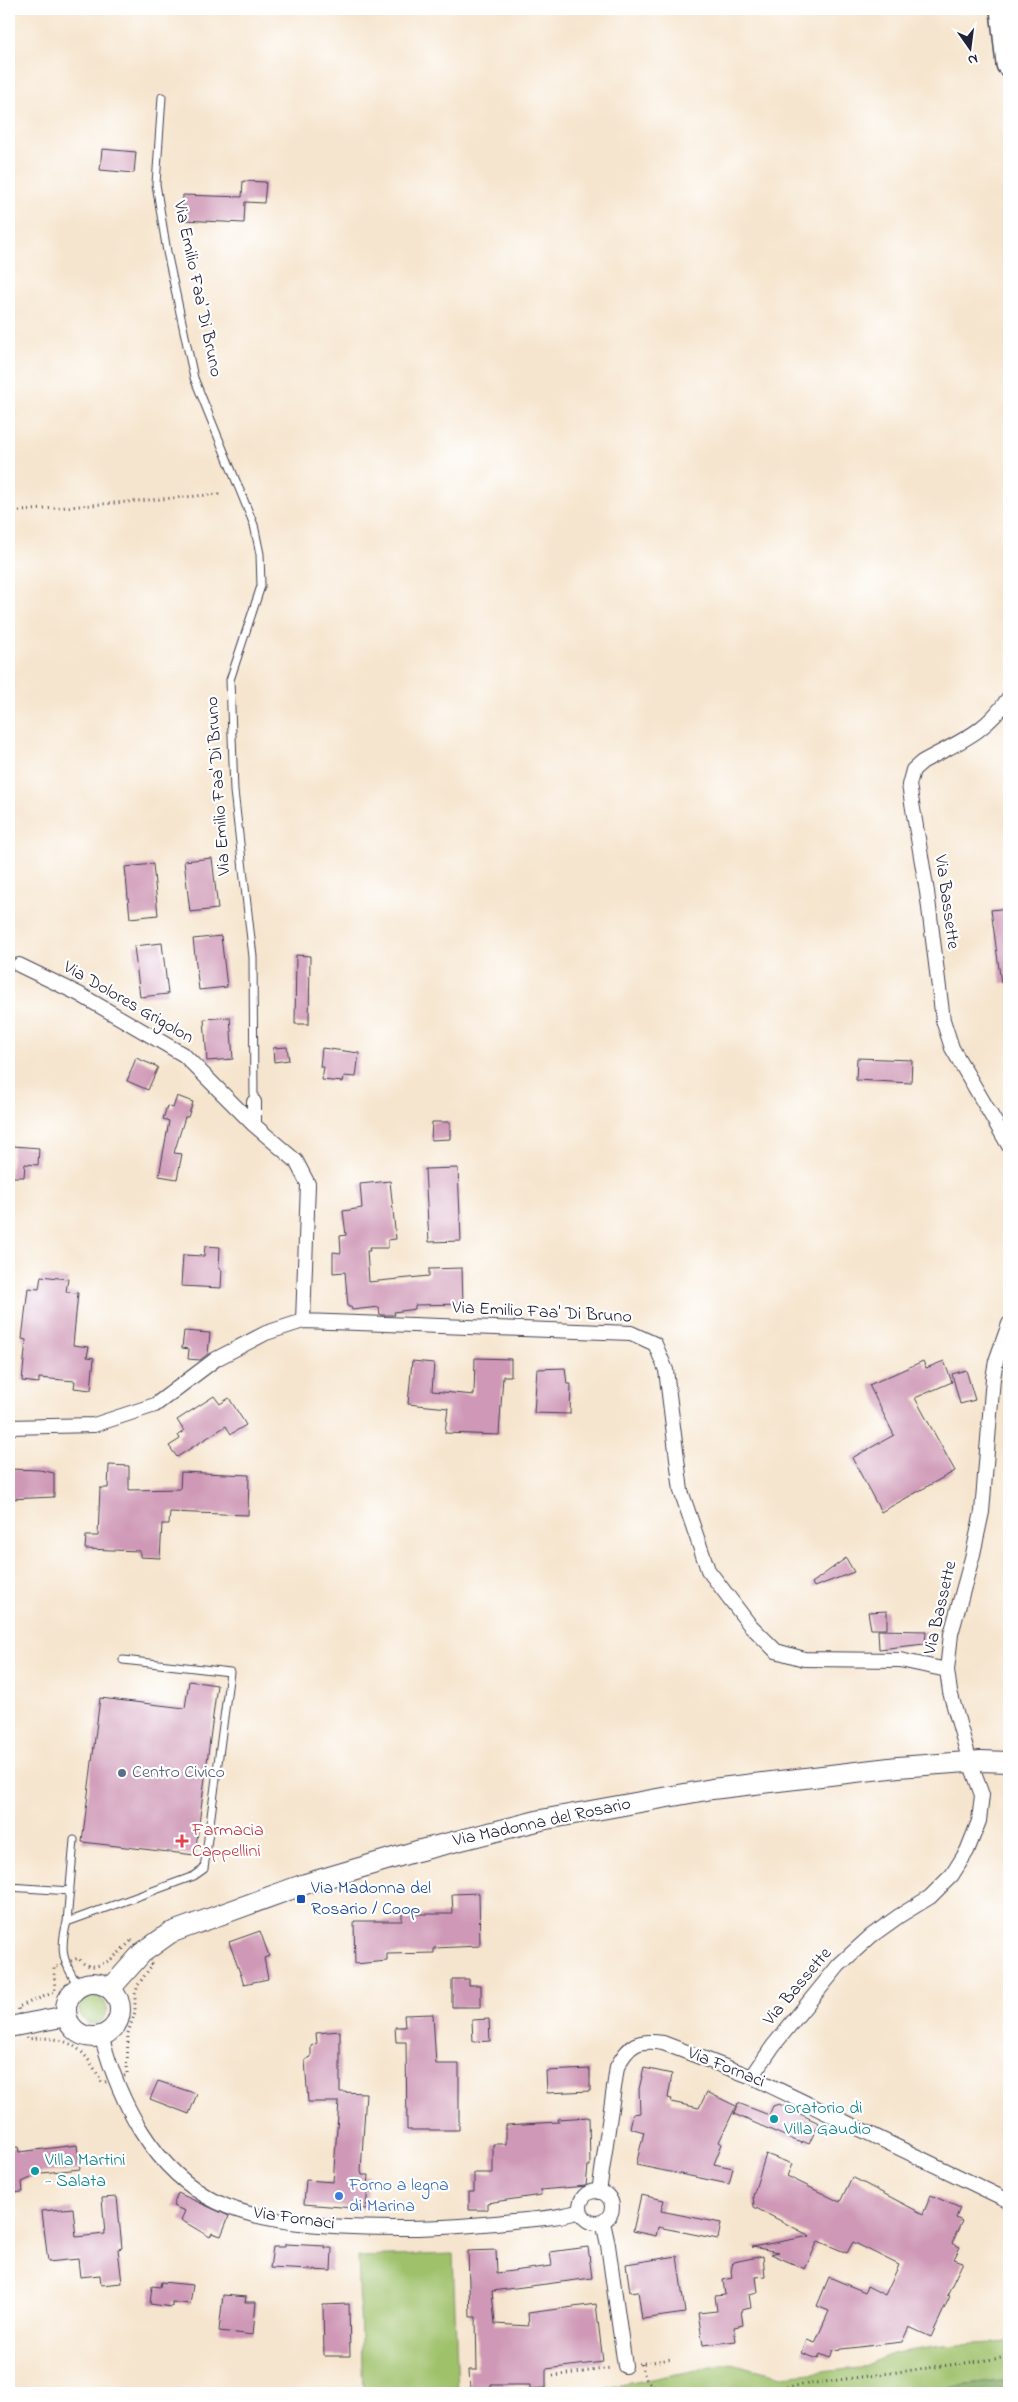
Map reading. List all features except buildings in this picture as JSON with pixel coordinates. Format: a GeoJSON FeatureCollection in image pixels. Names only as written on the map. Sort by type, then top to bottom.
{"type":"FeatureCollection","features":[{"type":"Feature","properties":{"kind":"highway"},"geometry":{"type":"LineString","coordinates":[[1003,9],[1009,64]]}},
{"type":"Feature","properties":{"kind":"street","name":"Via Bassette"},"geometry":{"type":"LineString","coordinates":[[1009,696],[998,714],[988,724],[922,762],[913,770],[910,785],[927,892],[943,1020],[952,1048],[1009,1146]]}},
{"type":"Feature","properties":{"kind":"street","name":"Via Dolores Grigolon"},"geometry":{"type":"LineString","coordinates":[[20,966],[79,994],[184,1055],[254,1124]]}},
{"type":"Feature","properties":{"kind":"street","name":"Via Emilio Faa' Di Bruno"},"geometry":{"type":"LineString","coordinates":[[254,1102],[254,1124]]}},
{"type":"Feature","properties":{"kind":"street"},"geometry":{"type":"LineString","coordinates":[[254,1124],[296,1161],[308,1184],[303,1321]]}},
{"type":"Feature","properties":{"kind":"street","name":"Via Emilio Faa' Di Bruno"},"geometry":{"type":"LineString","coordinates":[[9,1427],[94,1425],[154,1405],[216,1360],[266,1332],[303,1321],[631,1333],[655,1344],[666,1370],[681,1491],[708,1570],[749,1624],[776,1651],[804,1659],[900,1660],[947,1670]]}},
{"type":"Feature","properties":{"kind":"street","name":"Via Bassette"},"geometry":{"type":"LineString","coordinates":[[752,2077],[773,2046],[838,1965],[871,1936],[930,1897],[952,1875],[967,1851],[980,1821],[982,1795],[970,1762],[950,1692],[947,1670],[951,1634],[973,1554],[982,1512],[993,1378],[996,1361],[1009,1324]]}},
{"type":"Feature","properties":{"kind":"street","name":"Via Madonna del Rosario"},"geometry":{"type":"LineString","coordinates":[[110,1989],[142,1953],[170,1932],[305,1884],[417,1851],[541,1820],[712,1789],[815,1776],[970,1762],[1009,1762]]}},
{"type":"Feature","properties":{"kind":"street"},"geometry":{"type":"LineString","coordinates":[[92,1983],[110,1989],[118,2000],[119,2015],[113,2028],[101,2036],[86,2036],[69,2023],[67,2016],[70,1996],[79,1987],[92,1983]]}},
{"type":"Feature","properties":{"kind":"street"},"geometry":{"type":"LineString","coordinates":[[9,2027],[67,2016]]}},
{"type":"Feature","properties":{"kind":"street","name":"Via Fornaci"},"geometry":{"type":"LineString","coordinates":[[101,2036],[124,2101],[143,2135],[173,2170],[195,2188],[216,2202],[239,2211],[266,2218],[378,2228],[434,2228],[526,2220],[580,2212]]}},
{"type":"Feature","properties":{"kind":"street","name":"Via Fornaci"},"geometry":{"type":"LineString","coordinates":[[599,2192],[617,2067],[626,2051],[638,2042],[650,2041],[663,2043],[752,2077],[1009,2201]]}},
{"type":"Feature","properties":{"kind":"street"},"geometry":{"type":"LineString","coordinates":[[599,2192],[608,2197],[611,2202],[611,2214],[603,2222],[589,2222],[580,2212],[580,2206],[584,2196],[588,2193],[599,2192]]}},
{"type":"Feature","properties":{"kind":"street"},"geometry":{"type":"LineString","coordinates":[[603,2222],[608,2244],[625,2366]]}},
{"type":"Feature","properties":{"kind":"lane","name":"Via Emilio Faa' Di Bruno"},"geometry":{"type":"LineString","coordinates":[[162,96],[156,184],[169,261],[194,378],[254,525],[260,554],[261,586],[230,680],[234,791],[253,957],[254,1102]]}},
{"type":"Feature","properties":{"kind":"lane"},"geometry":{"type":"LineString","coordinates":[[67,1922],[194,1876],[204,1870],[230,1672],[123,1660]]}},
{"type":"Feature","properties":{"kind":"lane"},"geometry":{"type":"LineString","coordinates":[[74,1840],[67,1922],[62,1952],[65,1963],[79,1987]]}},
{"type":"Feature","properties":{"kind":"lane"},"geometry":{"type":"LineString","coordinates":[[9,1888],[70,1891]]}},
{"type":"Feature","properties":{"kind":"path"},"geometry":{"type":"LineString","coordinates":[[9,512],[220,494]]}},
{"type":"Feature","properties":{"kind":"path"},"geometry":{"type":"LineString","coordinates":[[78,1958],[84,1965],[92,1966],[103,1963],[120,1953],[132,1940]]}},
{"type":"Feature","properties":{"kind":"path"},"geometry":{"type":"LineString","coordinates":[[127,2075],[128,2033],[135,2012],[135,1995],[138,1986],[152,1964]]}},
{"type":"Feature","properties":{"kind":"path"},"geometry":{"type":"LineString","coordinates":[[18,2007],[55,1992],[54,1968]]}},
{"type":"Feature","properties":{"kind":"path"},"geometry":{"type":"LineString","coordinates":[[27,2039],[60,2038],[71,2044],[90,2062],[102,2083]]}},
{"type":"Feature","properties":{"kind":"path"},"geometry":{"type":"LineString","coordinates":[[742,2393],[1009,2357]]}},
{"type":"Feature","properties":{"kind":"path"},"geometry":{"type":"LineString","coordinates":[[642,2364],[644,2377],[648,2384],[667,2393]]}},
{"type":"Feature","properties":{"kind":"green space"},"geometry":{"type":"Polygon","coordinates":[[[93,1996],[103,2000],[107,2010],[103,2020],[93,2024],[83,2020],[79,2010],[83,2000],[93,1996]]]}},
{"type":"Feature","properties":{"kind":"green space"},"geometry":{"type":"Polygon","coordinates":[[[453,2254],[458,2393],[363,2393],[358,2257],[453,2254]]]}},
{"type":"Feature","properties":{"kind":"green space"},"geometry":{"type":"Polygon","coordinates":[[[1009,2342],[1009,2380],[900,2393],[581,2393],[731,2363],[782,2376],[860,2368],[894,2353],[942,2346],[1009,2342]]]}},
{"type":"Feature","properties":{"kind":"green space"},"geometry":{"type":"Polygon","coordinates":[[[1009,2380],[1009,2393],[900,2393],[1009,2380]]]}},
{"type":"Feature","properties":{"kind":"place","name":"Centro Civico"},"geometry":{"type":"Point","coordinates":[122,1773]}},
{"type":"Feature","properties":{"kind":"place","name":"Farmacia Cappellini"},"geometry":{"type":"Point","coordinates":[182,1841]}},
{"type":"Feature","properties":{"kind":"place","name":"Via Madonna del Rosario / Coop"},"geometry":{"type":"Point","coordinates":[301,1899]}},
{"type":"Feature","properties":{"kind":"place","name":"Oratorio di Villa Gaudio"},"geometry":{"type":"Point","coordinates":[774,2119]}},
{"type":"Feature","properties":{"kind":"place","name":"Villa Martini - Salata"},"geometry":{"type":"Point","coordinates":[35,2171]}},
{"type":"Feature","properties":{"kind":"place","name":"Forno a legna di Marina"},"geometry":{"type":"Point","coordinates":[339,2196]}}]}
